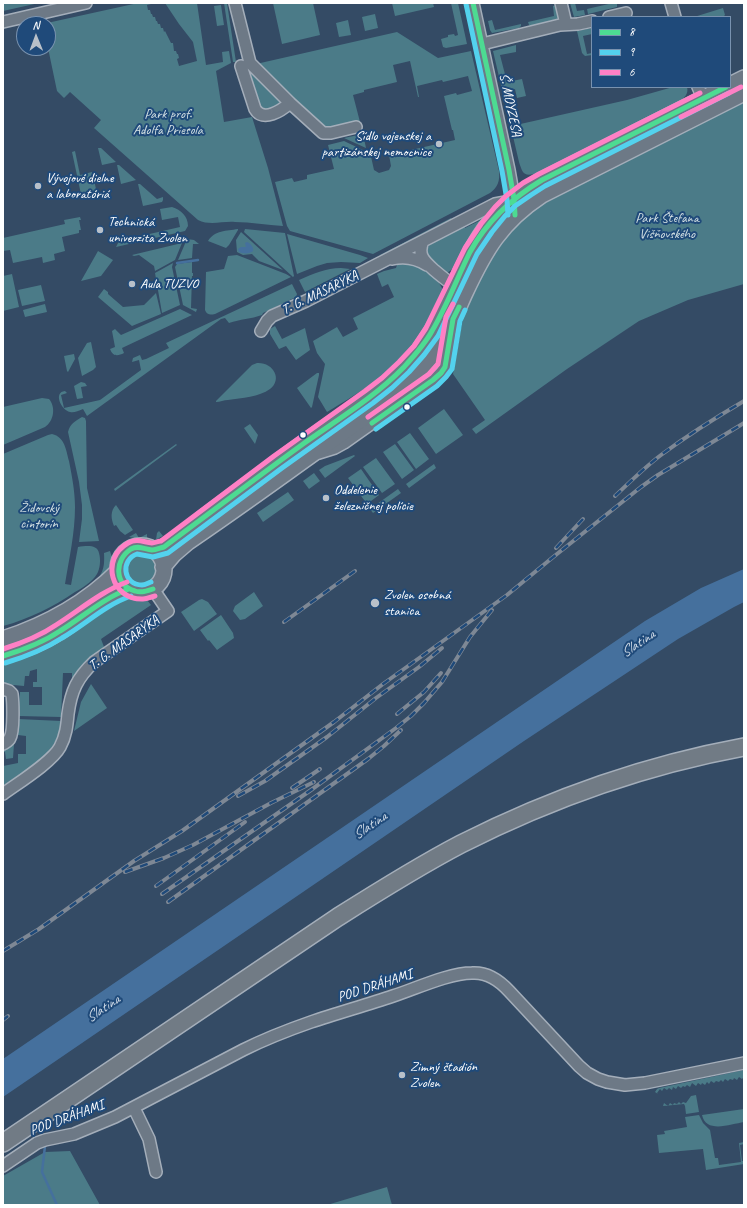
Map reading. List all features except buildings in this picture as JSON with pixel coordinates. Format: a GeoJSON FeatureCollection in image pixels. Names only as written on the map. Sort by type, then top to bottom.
{"type":"FeatureCollection","features":[{"type":"Feature","properties":{"kind":"main road"},"geometry":{"type":"LineString","coordinates":[[3,1143],[338,917],[393,882],[454,848],[554,802],[607,783],[652,769],[744,747]]}},
{"type":"Feature","properties":{"kind":"street"},"geometry":{"type":"LineString","coordinates":[[3,22],[86,3]]}},
{"type":"Feature","properties":{"kind":"street"},"geometry":{"type":"LineString","coordinates":[[235,3],[244,65],[257,113],[268,115],[277,112],[290,103]]}},
{"type":"Feature","properties":{"kind":"street","name":"Š. MOYZESA"},"geometry":{"type":"LineString","coordinates":[[472,3],[509,170],[513,205]]}},
{"type":"Feature","properties":{"kind":"street"},"geometry":{"type":"LineString","coordinates":[[561,3],[566,24]]}},
{"type":"Feature","properties":{"kind":"street"},"geometry":{"type":"LineString","coordinates":[[671,3],[675,16]]}},
{"type":"Feature","properties":{"kind":"street"},"geometry":{"type":"LineString","coordinates":[[613,16],[626,13]]}},
{"type":"Feature","properties":{"kind":"street"},"geometry":{"type":"LineString","coordinates":[[482,44],[560,25],[591,21]]}},
{"type":"Feature","properties":{"kind":"street"},"geometry":{"type":"LineString","coordinates":[[244,65],[323,132],[331,133],[356,127]]}},
{"type":"Feature","properties":{"kind":"street"},"geometry":{"type":"LineString","coordinates":[[731,84],[744,78]]}},
{"type":"Feature","properties":{"kind":"street","name":"T. G. MASARYKA"},"geometry":{"type":"LineString","coordinates":[[3,639],[40,625],[64,612],[103,586],[118,571],[124,554],[129,550],[141,547],[153,550],[164,547],[387,383],[419,350],[432,332],[480,237],[496,216],[513,205],[542,180],[724,88]]}},
{"type":"Feature","properties":{"kind":"street","name":"T. G. MASARYKA"},"geometry":{"type":"LineString","coordinates":[[703,99],[744,93]]}},
{"type":"Feature","properties":{"kind":"street","name":"T. G. MASARYKA"},"geometry":{"type":"LineString","coordinates":[[261,331],[272,316],[306,301],[383,260],[495,204],[513,205]]}},
{"type":"Feature","properties":{"kind":"street","name":"T. G. MASARYKA"},"geometry":{"type":"LineString","coordinates":[[3,794],[57,752],[63,741],[71,697],[78,680],[84,671],[94,662],[168,611],[153,589],[160,581],[163,574],[163,567],[174,554],[188,542],[382,404],[414,377],[444,338],[465,292],[513,205]]}},
{"type":"Feature","properties":{"kind":"street","name":"T. G. MASARYKA"},"geometry":{"type":"LineString","coordinates":[[423,241],[421,246],[421,255],[425,261],[455,286]]}},
{"type":"Feature","properties":{"kind":"street","name":"T. G. MASARYKA"},"geometry":{"type":"LineString","coordinates":[[383,260],[414,258],[433,269]]}},
{"type":"Feature","properties":{"kind":"street"},"geometry":{"type":"LineString","coordinates":[[153,550],[160,557],[163,567]]}},
{"type":"Feature","properties":{"kind":"street"},"geometry":{"type":"LineString","coordinates":[[118,571],[122,582],[129,589],[141,592],[153,589]]}},
{"type":"Feature","properties":{"kind":"street"},"geometry":{"type":"LineString","coordinates":[[3,656],[45,641],[113,594],[129,589]]}},
{"type":"Feature","properties":{"kind":"street"},"geometry":{"type":"LineString","coordinates":[[3,689],[12,694],[12,715],[11,736],[9,740],[3,744]]}},
{"type":"Feature","properties":{"kind":"street","name":"POD DRÁHAMI"},"geometry":{"type":"LineString","coordinates":[[3,1166],[37,1143],[74,1134],[102,1123],[134,1108],[264,1040],[311,1022],[443,979],[472,973],[486,975],[497,980],[509,991],[569,1057],[592,1076],[607,1082],[625,1085],[645,1083],[744,1063]]}},
{"type":"Feature","properties":{"kind":"street"},"geometry":{"type":"LineString","coordinates":[[134,1108],[148,1139],[156,1172]]}},
{"type":"Feature","properties":{"kind":"green space"},"geometry":{"type":"Polygon","coordinates":[[[3,3],[39,3],[3,11],[3,3]]]}},
{"type":"Feature","properties":{"kind":"green space","name":"Park prof. Adolfa Priesola"},"geometry":{"type":"Polygon","coordinates":[[[138,3],[155,3],[147,5],[148,10],[150,10],[158,24],[160,24],[161,28],[163,28],[171,43],[173,43],[174,51],[178,54],[179,58],[177,59],[179,66],[197,61],[193,42],[165,3],[197,3],[206,65],[223,62],[222,52],[229,51],[231,63],[216,71],[224,122],[252,117],[268,168],[283,226],[241,222],[207,223],[198,220],[94,128],[101,120],[70,92],[64,98],[57,91],[50,56],[56,56],[56,21],[138,3]]]}},
{"type":"Feature","properties":{"kind":"green space"},"geometry":{"type":"Polygon","coordinates":[[[224,3],[227,3],[236,62],[233,62],[224,3]]]}},
{"type":"Feature","properties":{"kind":"green space"},"geometry":{"type":"Polygon","coordinates":[[[273,3],[313,3],[320,35],[282,44],[273,3]]]}},
{"type":"Feature","properties":{"kind":"green space"},"geometry":{"type":"Polygon","coordinates":[[[392,3],[433,3],[434,7],[395,16],[392,3]]]}},
{"type":"Feature","properties":{"kind":"green space"},"geometry":{"type":"Polygon","coordinates":[[[451,3],[458,3],[467,44],[446,48],[443,47],[441,39],[448,37],[448,35],[458,35],[451,3]]]}},
{"type":"Feature","properties":{"kind":"green space"},"geometry":{"type":"Polygon","coordinates":[[[570,3],[575,3],[577,11],[584,10],[585,15],[574,17],[570,3]]]}},
{"type":"Feature","properties":{"kind":"green space"},"geometry":{"type":"Polygon","coordinates":[[[617,3],[617,7],[588,14],[587,9],[617,3]]]}},
{"type":"Feature","properties":{"kind":"green space"},"geometry":{"type":"Polygon","coordinates":[[[221,5],[224,25],[217,26],[214,6],[221,5]]]}},
{"type":"Feature","properties":{"kind":"green space"},"geometry":{"type":"Polygon","coordinates":[[[556,5],[559,17],[557,19],[531,26],[529,25],[528,22],[554,16],[553,6],[556,5]]]}},
{"type":"Feature","properties":{"kind":"green space"},"geometry":{"type":"Polygon","coordinates":[[[723,8],[725,15],[724,16],[697,16],[723,8]]]}},
{"type":"Feature","properties":{"kind":"green space"},"geometry":{"type":"Polygon","coordinates":[[[375,14],[378,28],[365,31],[362,17],[375,14]]]}},
{"type":"Feature","properties":{"kind":"green space"},"geometry":{"type":"Polygon","coordinates":[[[348,20],[351,35],[339,37],[336,23],[348,20]]]}},
{"type":"Feature","properties":{"kind":"green space"},"geometry":{"type":"Polygon","coordinates":[[[492,20],[495,30],[521,24],[521,26],[519,28],[492,33],[488,21],[492,20]]]}},
{"type":"Feature","properties":{"kind":"green space"},"geometry":{"type":"Polygon","coordinates":[[[591,28],[591,34],[583,36],[587,54],[591,53],[591,55],[585,56],[582,53],[577,31],[591,28]]]}},
{"type":"Feature","properties":{"kind":"green space"},"geometry":{"type":"Polygon","coordinates":[[[397,32],[438,58],[471,51],[499,171],[499,181],[497,186],[490,193],[373,254],[290,231],[287,226],[275,182],[292,178],[294,182],[307,179],[307,175],[334,169],[328,145],[344,141],[370,152],[374,170],[379,173],[389,170],[391,166],[389,155],[455,140],[444,96],[456,93],[457,95],[472,91],[468,76],[417,86],[418,97],[410,61],[393,65],[397,82],[364,90],[364,92],[353,95],[360,122],[326,130],[256,64],[397,32]]]}},
{"type":"Feature","properties":{"kind":"green space"},"geometry":{"type":"Polygon","coordinates":[[[516,45],[516,52],[500,55],[507,82],[522,79],[526,96],[517,98],[515,89],[508,91],[516,125],[627,100],[669,88],[687,88],[687,94],[679,102],[534,174],[527,175],[522,171],[519,162],[493,51],[516,45]]]}},
{"type":"Feature","properties":{"kind":"green space"},"geometry":{"type":"Polygon","coordinates":[[[250,69],[279,97],[279,106],[274,110],[261,110],[247,71],[250,69]]]}},
{"type":"Feature","properties":{"kind":"green space","name":"Park Štefana Višňovského"},"geometry":{"type":"Polygon","coordinates":[[[744,100],[744,284],[688,300],[639,321],[567,369],[476,434],[472,429],[485,420],[453,374],[464,315],[471,298],[495,252],[503,240],[522,220],[541,205],[744,100]]]}},
{"type":"Feature","properties":{"kind":"green space"},"geometry":{"type":"Polygon","coordinates":[[[363,134],[366,148],[344,138],[363,134]]]}},
{"type":"Feature","properties":{"kind":"green space"},"geometry":{"type":"Polygon","coordinates":[[[98,148],[101,148],[116,162],[102,165],[98,148]]]}},
{"type":"Feature","properties":{"kind":"green space"},"geometry":{"type":"Polygon","coordinates":[[[75,151],[80,175],[92,172],[97,193],[103,192],[103,194],[82,199],[72,152],[75,151]]]}},
{"type":"Feature","properties":{"kind":"green space"},"geometry":{"type":"Polygon","coordinates":[[[117,165],[119,165],[136,180],[121,184],[117,165]]]}},
{"type":"Feature","properties":{"kind":"green space"},"geometry":{"type":"Polygon","coordinates":[[[138,184],[140,184],[157,199],[163,197],[162,202],[143,206],[138,184]]]}},
{"type":"Feature","properties":{"kind":"green space"},"geometry":{"type":"Polygon","coordinates":[[[172,207],[181,212],[187,219],[188,226],[185,231],[116,247],[119,241],[180,227],[178,217],[162,220],[160,209],[172,207]]]}},
{"type":"Feature","properties":{"kind":"green space"},"geometry":{"type":"Polygon","coordinates":[[[80,217],[81,220],[79,220],[81,230],[79,230],[79,233],[62,237],[65,251],[54,254],[55,260],[43,263],[42,257],[13,263],[10,250],[3,251],[3,238],[65,224],[64,220],[80,217]]]}},
{"type":"Feature","properties":{"kind":"green space"},"geometry":{"type":"Polygon","coordinates":[[[451,218],[452,221],[383,256],[380,255],[451,218]]]}},
{"type":"Feature","properties":{"kind":"green space"},"geometry":{"type":"Polygon","coordinates":[[[483,219],[469,239],[454,268],[447,273],[435,264],[427,252],[431,243],[464,226],[465,228],[483,219]]]}},
{"type":"Feature","properties":{"kind":"green space"},"geometry":{"type":"Polygon","coordinates":[[[238,229],[226,248],[208,241],[217,233],[238,229]]]}},
{"type":"Feature","properties":{"kind":"green space"},"geometry":{"type":"Polygon","coordinates":[[[245,229],[285,233],[294,276],[293,277],[244,232],[245,229]]]}},
{"type":"Feature","properties":{"kind":"green space"},"geometry":{"type":"Polygon","coordinates":[[[241,232],[283,270],[259,261],[252,254],[243,255],[237,252],[236,240],[241,232]]]}},
{"type":"Feature","properties":{"kind":"green space"},"geometry":{"type":"Polygon","coordinates":[[[287,234],[368,258],[360,263],[327,263],[297,274],[287,234]]]}},
{"type":"Feature","properties":{"kind":"green space"},"geometry":{"type":"Polygon","coordinates":[[[187,239],[194,240],[199,244],[193,244],[192,258],[178,260],[187,239]]]}},
{"type":"Feature","properties":{"kind":"green space"},"geometry":{"type":"Polygon","coordinates":[[[182,243],[175,260],[155,271],[154,266],[139,255],[132,255],[182,243]]]}},
{"type":"Feature","properties":{"kind":"green space"},"geometry":{"type":"Polygon","coordinates":[[[98,251],[113,260],[101,276],[81,281],[98,251]]]}},
{"type":"Feature","properties":{"kind":"green space"},"geometry":{"type":"Polygon","coordinates":[[[237,255],[291,277],[215,314],[208,314],[205,310],[206,272],[224,269],[228,256],[237,255]]]}},
{"type":"Feature","properties":{"kind":"green space"},"geometry":{"type":"Polygon","coordinates":[[[192,262],[193,276],[191,308],[197,309],[196,312],[183,305],[175,267],[177,264],[192,262]]]}},
{"type":"Feature","properties":{"kind":"green space"},"geometry":{"type":"Polygon","coordinates":[[[173,263],[172,267],[180,305],[162,313],[155,273],[173,263]]]}},
{"type":"Feature","properties":{"kind":"green space"},"geometry":{"type":"Polygon","coordinates":[[[397,265],[413,265],[426,270],[436,279],[443,290],[422,331],[405,355],[385,374],[351,398],[327,412],[318,397],[325,364],[317,353],[313,341],[337,327],[343,337],[358,329],[353,318],[394,297],[388,284],[382,287],[377,274],[396,268],[397,265]]]}},
{"type":"Feature","properties":{"kind":"green space"},"geometry":{"type":"Polygon","coordinates":[[[341,268],[350,269],[305,292],[299,280],[325,270],[341,268]]]}},
{"type":"Feature","properties":{"kind":"green space"},"geometry":{"type":"Polygon","coordinates":[[[12,274],[19,307],[3,311],[3,276],[12,274]]]}},
{"type":"Feature","properties":{"kind":"green space"},"geometry":{"type":"Polygon","coordinates":[[[292,284],[297,294],[296,297],[263,313],[262,315],[229,323],[225,318],[221,319],[87,416],[83,409],[70,412],[64,408],[100,400],[141,370],[139,360],[132,362],[133,358],[140,355],[142,360],[146,359],[169,348],[166,343],[292,284]]]}},
{"type":"Feature","properties":{"kind":"green space"},"geometry":{"type":"Polygon","coordinates":[[[41,285],[45,301],[22,306],[18,290],[41,285]]]}},
{"type":"Feature","properties":{"kind":"green space"},"geometry":{"type":"Polygon","coordinates":[[[104,289],[123,307],[144,305],[156,293],[161,314],[132,326],[98,297],[104,289]]]}},
{"type":"Feature","properties":{"kind":"green space"},"geometry":{"type":"Polygon","coordinates":[[[45,304],[47,312],[25,317],[23,310],[45,304]]]}},
{"type":"Feature","properties":{"kind":"green space"},"geometry":{"type":"Polygon","coordinates":[[[180,309],[192,315],[122,348],[124,353],[122,354],[114,355],[111,352],[110,349],[115,347],[112,331],[115,329],[121,335],[180,309]]]}},
{"type":"Feature","properties":{"kind":"green space"},"geometry":{"type":"Polygon","coordinates":[[[275,326],[282,339],[305,328],[310,350],[296,360],[286,346],[279,349],[270,334],[270,329],[275,326]]]}},
{"type":"Feature","properties":{"kind":"green space"},"geometry":{"type":"Polygon","coordinates":[[[91,342],[96,367],[82,376],[78,358],[87,343],[91,342]]]}},
{"type":"Feature","properties":{"kind":"green space"},"geometry":{"type":"Polygon","coordinates":[[[74,354],[75,359],[68,372],[64,356],[74,354]]]}},
{"type":"Feature","properties":{"kind":"green space"},"geometry":{"type":"Polygon","coordinates":[[[442,355],[439,369],[338,444],[428,367],[442,355]]]}},
{"type":"Feature","properties":{"kind":"green space"},"geometry":{"type":"Polygon","coordinates":[[[257,363],[268,365],[272,368],[276,376],[276,381],[270,389],[266,392],[245,398],[216,402],[252,365],[257,363]]]}},
{"type":"Feature","properties":{"kind":"green space"},"geometry":{"type":"Polygon","coordinates":[[[319,373],[319,375],[311,408],[297,388],[319,373]]]}},
{"type":"Feature","properties":{"kind":"green space"},"geometry":{"type":"Polygon","coordinates":[[[81,382],[85,383],[87,386],[81,387],[83,398],[77,399],[74,386],[81,382]]]}},
{"type":"Feature","properties":{"kind":"green space"},"geometry":{"type":"Polygon","coordinates":[[[65,391],[67,393],[61,395],[64,408],[61,405],[59,394],[65,391]]]}},
{"type":"Feature","properties":{"kind":"green space"},"geometry":{"type":"Polygon","coordinates":[[[42,398],[49,399],[53,406],[52,418],[48,424],[45,427],[3,445],[3,407],[42,398]]]}},
{"type":"Feature","properties":{"kind":"green space"},"geometry":{"type":"Polygon","coordinates":[[[444,409],[463,435],[436,454],[418,428],[444,409]]]}},
{"type":"Feature","properties":{"kind":"green space"},"geometry":{"type":"Polygon","coordinates":[[[82,417],[85,418],[86,421],[87,488],[99,541],[79,542],[82,505],[79,482],[68,432],[73,423],[82,417]]]}},
{"type":"Feature","properties":{"kind":"green space"},"geometry":{"type":"Polygon","coordinates":[[[250,424],[258,435],[255,444],[244,428],[250,424]]]}},
{"type":"Feature","properties":{"kind":"green space"},"geometry":{"type":"Polygon","coordinates":[[[410,433],[429,459],[416,469],[397,442],[410,433]]]}},
{"type":"Feature","properties":{"kind":"green space","name":"Židovský cintorín"},"geometry":{"type":"Polygon","coordinates":[[[52,434],[60,438],[66,448],[71,472],[75,507],[72,546],[65,584],[71,585],[78,547],[91,546],[98,550],[100,559],[99,570],[95,577],[84,587],[58,603],[31,616],[3,626],[3,454],[52,434]]]}},
{"type":"Feature","properties":{"kind":"green space"},"geometry":{"type":"Polygon","coordinates":[[[176,444],[177,445],[115,491],[114,489],[176,444]]]}},
{"type":"Feature","properties":{"kind":"green space"},"geometry":{"type":"Polygon","coordinates":[[[395,444],[414,470],[402,479],[383,452],[395,444]]]}},
{"type":"Feature","properties":{"kind":"green space"},"geometry":{"type":"Polygon","coordinates":[[[354,455],[355,456],[325,478],[319,470],[325,466],[354,455]]]}},
{"type":"Feature","properties":{"kind":"green space"},"geometry":{"type":"Polygon","coordinates":[[[376,458],[395,484],[382,493],[363,467],[376,458]]]}},
{"type":"Feature","properties":{"kind":"green space"},"geometry":{"type":"Polygon","coordinates":[[[434,464],[436,468],[409,488],[406,484],[434,464]]]}},
{"type":"Feature","properties":{"kind":"green space"},"geometry":{"type":"Polygon","coordinates":[[[361,469],[379,495],[367,504],[348,478],[361,469]]]}},
{"type":"Feature","properties":{"kind":"green space"},"geometry":{"type":"Polygon","coordinates":[[[314,473],[320,481],[309,489],[303,481],[314,473]]]}},
{"type":"Feature","properties":{"kind":"green space"},"geometry":{"type":"Polygon","coordinates":[[[398,489],[401,493],[373,513],[370,509],[398,489]]]}},
{"type":"Feature","properties":{"kind":"green space"},"geometry":{"type":"Polygon","coordinates":[[[288,492],[294,500],[263,522],[257,513],[288,492]]]}},
{"type":"Feature","properties":{"kind":"green space"},"geometry":{"type":"Polygon","coordinates":[[[116,505],[133,530],[125,535],[116,525],[114,526],[113,523],[112,512],[116,505]]]}},
{"type":"Feature","properties":{"kind":"green space"},"geometry":{"type":"Polygon","coordinates":[[[159,531],[163,536],[156,539],[157,533],[159,531]]]}},
{"type":"Feature","properties":{"kind":"green space"},"geometry":{"type":"Polygon","coordinates":[[[136,533],[139,538],[147,534],[147,540],[129,537],[136,533]]]}},
{"type":"Feature","properties":{"kind":"green space"},"geometry":{"type":"Polygon","coordinates":[[[110,551],[113,561],[113,568],[92,586],[102,571],[104,564],[104,553],[110,551]]]}},
{"type":"Feature","properties":{"kind":"green space"},"geometry":{"type":"Polygon","coordinates":[[[140,553],[146,554],[153,560],[156,569],[155,575],[149,582],[140,585],[134,584],[127,578],[124,569],[125,563],[131,556],[140,553]]]}},
{"type":"Feature","properties":{"kind":"green space"},"geometry":{"type":"Polygon","coordinates":[[[254,592],[263,606],[245,619],[240,620],[233,611],[235,606],[254,592]]]}},
{"type":"Feature","properties":{"kind":"green space"},"geometry":{"type":"Polygon","coordinates":[[[126,594],[140,596],[151,605],[101,639],[104,647],[103,649],[82,667],[72,681],[72,673],[63,673],[61,717],[18,716],[20,692],[29,692],[29,705],[42,705],[42,687],[33,687],[33,682],[37,682],[37,669],[30,671],[29,676],[25,676],[24,686],[3,684],[3,665],[36,652],[62,639],[105,604],[126,594]]]}},
{"type":"Feature","properties":{"kind":"green space"},"geometry":{"type":"Polygon","coordinates":[[[202,599],[208,602],[217,614],[194,631],[181,612],[202,599]]]}},
{"type":"Feature","properties":{"kind":"green space"},"geometry":{"type":"Polygon","coordinates":[[[221,615],[233,633],[234,638],[217,650],[200,630],[221,615]]]}},
{"type":"Feature","properties":{"kind":"green space"},"geometry":{"type":"Polygon","coordinates":[[[91,684],[107,708],[74,731],[81,702],[91,684]]]}},
{"type":"Feature","properties":{"kind":"green space"},"geometry":{"type":"Polygon","coordinates":[[[18,719],[61,721],[55,742],[46,754],[32,766],[3,786],[3,766],[18,763],[18,754],[26,754],[26,736],[18,735],[18,719]]]}},
{"type":"Feature","properties":{"kind":"green space"},"geometry":{"type":"Polygon","coordinates":[[[14,744],[13,758],[6,759],[5,752],[3,752],[3,747],[14,744]]]}},
{"type":"Feature","properties":{"kind":"green space"},"geometry":{"type":"Polygon","coordinates":[[[744,1070],[744,1077],[742,1079],[739,1077],[737,1080],[734,1078],[733,1080],[730,1079],[728,1081],[725,1079],[723,1082],[721,1080],[714,1083],[711,1081],[709,1084],[707,1082],[705,1085],[698,1083],[696,1086],[692,1083],[690,1087],[687,1085],[681,1088],[678,1086],[676,1089],[673,1087],[672,1090],[669,1088],[667,1090],[664,1088],[662,1091],[660,1089],[657,1093],[658,1094],[655,1092],[659,1088],[744,1070]]]}},
{"type":"Feature","properties":{"kind":"green space"},"geometry":{"type":"Polygon","coordinates":[[[696,1095],[699,1112],[686,1114],[684,1104],[673,1105],[674,1103],[686,1103],[691,1096],[696,1095]]]}},
{"type":"Feature","properties":{"kind":"green space"},"geometry":{"type":"Polygon","coordinates":[[[744,1109],[744,1122],[726,1126],[714,1126],[708,1124],[704,1121],[702,1115],[744,1109]]]}},
{"type":"Feature","properties":{"kind":"green space"},"geometry":{"type":"Polygon","coordinates":[[[699,1115],[703,1123],[710,1130],[715,1158],[718,1158],[719,1165],[741,1162],[739,1143],[744,1142],[744,1144],[740,1145],[742,1161],[744,1161],[744,1164],[706,1170],[703,1149],[659,1153],[657,1135],[665,1134],[664,1131],[687,1127],[685,1117],[699,1115]]]}},
{"type":"Feature","properties":{"kind":"green space"},"geometry":{"type":"Polygon","coordinates":[[[70,1151],[100,1205],[3,1205],[3,1176],[45,1152],[70,1151]]]}},
{"type":"Feature","properties":{"kind":"green space"},"geometry":{"type":"Polygon","coordinates":[[[387,1187],[392,1205],[327,1205],[387,1187]]]}},
{"type":"Feature","properties":{"kind":"water"},"geometry":{"type":"Polygon","coordinates":[[[247,242],[252,245],[253,251],[250,253],[239,252],[238,249],[241,247],[246,247],[245,243],[247,242]]]}},
{"type":"Feature","properties":{"kind":"water","name":"Slatina"},"geometry":{"type":"Polygon","coordinates":[[[744,569],[744,602],[678,639],[524,741],[3,1097],[3,1059],[645,621],[701,588],[744,569]]]}},
{"type":"Feature","properties":{"kind":"waterway"},"geometry":{"type":"LineString","coordinates":[[177,263],[198,260]]}},
{"type":"Feature","properties":{"kind":"waterway"},"geometry":{"type":"LineString","coordinates":[[45,1146],[42,1172],[57,1205]]}},
{"type":"Feature","properties":{"kind":"railway"},"geometry":{"type":"LineString","coordinates":[[615,496],[661,455],[744,401]]}},
{"type":"Feature","properties":{"kind":"railway"},"geometry":{"type":"LineString","coordinates":[[3,951],[39,929],[134,861],[182,831],[334,722],[383,684],[507,595],[641,487],[658,475],[744,423]]}},
{"type":"Feature","properties":{"kind":"railway"},"geometry":{"type":"LineString","coordinates":[[556,548],[583,519]]}},
{"type":"Feature","properties":{"kind":"railway"},"geometry":{"type":"LineString","coordinates":[[284,622],[355,571]]}},
{"type":"Feature","properties":{"kind":"railway"},"geometry":{"type":"LineString","coordinates":[[162,894],[311,790],[411,716],[442,682],[470,637],[492,610]]}},
{"type":"Feature","properties":{"kind":"railway"},"geometry":{"type":"LineString","coordinates":[[238,796],[265,781],[327,737],[442,648]]}},
{"type":"Feature","properties":{"kind":"railway"},"geometry":{"type":"LineString","coordinates":[[397,714],[424,692],[441,673]]}},
{"type":"Feature","properties":{"kind":"railway"},"geometry":{"type":"LineString","coordinates":[[168,902],[368,759],[401,730]]}},
{"type":"Feature","properties":{"kind":"railway"},"geometry":{"type":"LineString","coordinates":[[292,788],[320,769]]}},
{"type":"Feature","properties":{"kind":"railway"},"geometry":{"type":"LineString","coordinates":[[125,872],[164,858],[193,845],[271,803],[314,782]]}},
{"type":"Feature","properties":{"kind":"railway"},"geometry":{"type":"LineString","coordinates":[[156,886],[245,822]]}},
{"type":"Feature","properties":{"kind":"railway"},"geometry":{"type":"LineString","coordinates":[[3,1020],[8,1016]]}},
{"type":"Feature","properties":{"kind":"transit line","name":"8"},"geometry":{"type":"LineString","coordinates":[[473,3],[509,170],[515,215]]}},
{"type":"Feature","properties":{"kind":"transit line","name":"9"},"geometry":{"type":"LineString","coordinates":[[466,4],[502,171],[508,215]]}},
{"type":"Feature","properties":{"kind":"transit line","name":"6"},"geometry":{"type":"LineString","coordinates":[[681,117],[741,87]]}},
{"type":"Feature","properties":{"kind":"transit line","name":"8"},"geometry":{"type":"LineString","coordinates":[[153,589],[144,592],[137,592],[128,588],[123,583],[120,578],[119,566],[125,554],[136,547],[152,550],[164,547],[303,444],[355,408],[393,378],[412,359],[426,341],[442,312],[470,252],[484,230],[492,220],[520,194],[542,180],[724,88]]}},
{"type":"Feature","properties":{"kind":"transit line","name":"6"},"geometry":{"type":"LineString","coordinates":[[155,596],[144,599],[132,598],[123,593],[117,586],[113,577],[112,568],[114,559],[119,550],[128,543],[134,541],[152,543],[161,541],[274,456],[382,378],[414,346],[426,328],[465,248],[481,224],[506,196],[523,183],[539,174],[700,93]]}},
{"type":"Feature","properties":{"kind":"transit line","name":"9"},"geometry":{"type":"LineString","coordinates":[[151,582],[142,585],[131,581],[126,572],[126,566],[132,557],[137,554],[153,557],[168,553],[282,468],[373,403],[409,372],[438,336],[477,254],[492,232],[515,206],[545,186],[729,93]]}},
{"type":"Feature","properties":{"kind":"transit line","name":"6"},"geometry":{"type":"LineString","coordinates":[[368,417],[429,374],[438,364],[446,317],[453,304]]}},
{"type":"Feature","properties":{"kind":"transit line","name":"8"},"geometry":{"type":"LineString","coordinates":[[372,423],[441,373],[445,367],[453,319],[459,307]]}},
{"type":"Feature","properties":{"kind":"transit line","name":"9"},"geometry":{"type":"LineString","coordinates":[[376,429],[437,386],[452,369],[460,321],[465,310]]}},
{"type":"Feature","properties":{"kind":"transit line","name":"6"},"geometry":{"type":"LineString","coordinates":[[3,649],[44,633],[99,596],[127,582]]}},
{"type":"Feature","properties":{"kind":"transit line","name":"8"},"geometry":{"type":"LineString","coordinates":[[3,656],[39,643],[69,626],[110,597],[129,589]]}},
{"type":"Feature","properties":{"kind":"transit line","name":"9"},"geometry":{"type":"LineString","coordinates":[[5,663],[49,646],[71,633],[113,604],[131,596]]}},
{"type":"Feature","properties":{"kind":"place","name":"Sídlo vojenskej a partizánskej nemocnice"},"geometry":{"type":"Point","coordinates":[439,144]}},
{"type":"Feature","properties":{"kind":"place","name":"Vývojové dielne a laboratóriá"},"geometry":{"type":"Point","coordinates":[38,186]}},
{"type":"Feature","properties":{"kind":"place","name":"Technická univerzita Zvolen"},"geometry":{"type":"Point","coordinates":[100,230]}},
{"type":"Feature","properties":{"kind":"place","name":"Aula TUZVO"},"geometry":{"type":"Point","coordinates":[132,284]}},
{"type":"Feature","properties":{"kind":"place","name":"Oddelenie železničnej polície"},"geometry":{"type":"Point","coordinates":[326,498]}},
{"type":"Feature","properties":{"kind":"place","name":"Zvolen osobná stanica"},"geometry":{"type":"Point","coordinates":[375,603]}},
{"type":"Feature","properties":{"kind":"place","name":"Zimný štadión Zvolen"},"geometry":{"type":"Point","coordinates":[402,1075]}}]}
